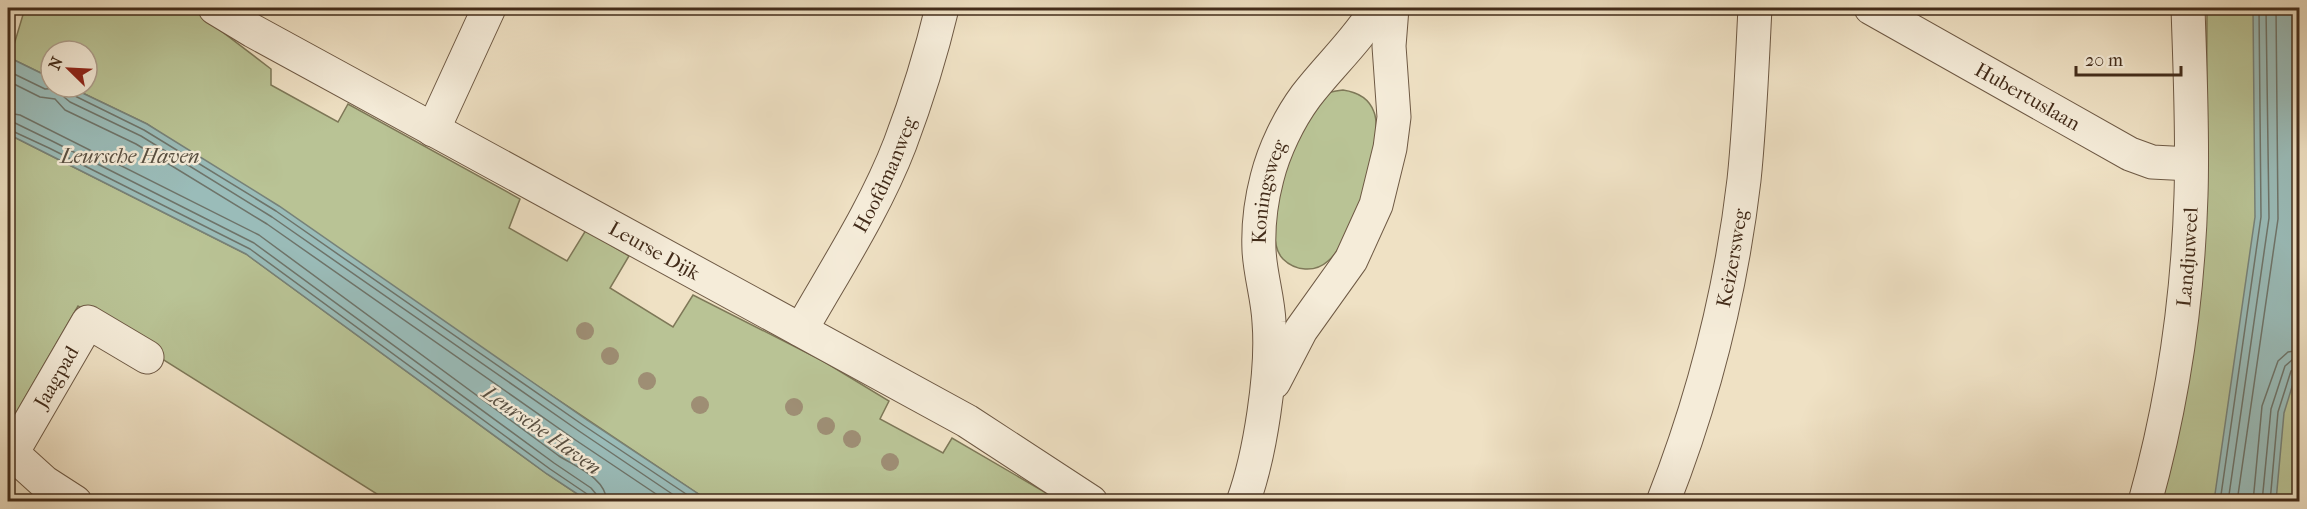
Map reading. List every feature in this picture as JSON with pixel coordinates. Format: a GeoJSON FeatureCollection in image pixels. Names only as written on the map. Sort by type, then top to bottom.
{"type":"FeatureCollection","features":[{"type":"Feature","properties":{"kind":"street","name":"Leurse Dijk"},"geometry":{"type":"LineString","coordinates":[[215,8],[433,130],[967,421],[1091,501]]}},
{"type":"Feature","properties":{"kind":"street"},"geometry":{"type":"LineString","coordinates":[[433,130],[489,8]]}},
{"type":"Feature","properties":{"kind":"street","name":"Hoofdmanweg"},"geometry":{"type":"LineString","coordinates":[[801,330],[853,238],[900,146],[942,8]]}},
{"type":"Feature","properties":{"kind":"street","name":"Koningsweg"},"geometry":{"type":"LineString","coordinates":[[1243,501],[1254,465],[1263,409],[1270,337],[1259,250],[1267,176],[1290,121],[1298,108],[1356,39],[1377,8]]}},
{"type":"Feature","properties":{"kind":"street","name":"Koningsweg"},"geometry":{"type":"LineString","coordinates":[[1263,409],[1293,342],[1351,260],[1365,233],[1378,198],[1390,148],[1394,117],[1389,46],[1392,8]]}},
{"type":"Feature","properties":{"kind":"street","name":"Keizersweg"},"geometry":{"type":"LineString","coordinates":[[1663,501],[1698,405],[1729,279],[1746,160],[1755,8]]}},
{"type":"Feature","properties":{"kind":"street","name":"Hubertuslaan"},"geometry":{"type":"LineString","coordinates":[[1871,8],[2130,154],[2152,162],[2191,165]]}},
{"type":"Feature","properties":{"kind":"street","name":"Landjuweel"},"geometry":{"type":"LineString","coordinates":[[2145,501],[2166,413],[2180,329],[2189,236],[2191,165],[2188,8]]}},
{"type":"Feature","properties":{"kind":"street","name":"Jaagpad"},"geometry":{"type":"LineString","coordinates":[[39,492],[12,453],[88,322],[147,357]]}},
{"type":"Feature","properties":{"kind":"street"},"geometry":{"type":"LineString","coordinates":[[39,492],[75,501]]}},
{"type":"Feature","properties":{"kind":"green space"},"geometry":{"type":"Polygon","coordinates":[[[25,8],[142,8],[145,14],[156,8],[191,8],[271,69],[271,85],[338,122],[348,104],[520,199],[509,228],[567,261],[586,230],[629,256],[610,288],[673,327],[693,295],[823,361],[889,401],[880,419],[943,453],[952,438],[1048,494],[1044,502],[709,501],[147,124],[95,99],[99,99],[99,39],[39,39],[39,72],[10,58],[25,8]]]}},
{"type":"Feature","properties":{"kind":"green space"},"geometry":{"type":"Polygon","coordinates":[[[2207,8],[2299,8],[2299,501],[2155,502],[2206,226],[2207,8]]]}},
{"type":"Feature","properties":{"kind":"green space"},"geometry":{"type":"Polygon","coordinates":[[[1343,90],[1362,96],[1374,112],[1375,145],[1370,167],[1356,213],[1337,251],[1323,265],[1311,269],[1299,268],[1283,259],[1275,238],[1280,192],[1293,148],[1314,109],[1326,94],[1343,90]]]}},
{"type":"Feature","properties":{"kind":"green space"},"geometry":{"type":"Polygon","coordinates":[[[8,134],[246,254],[547,474],[588,501],[388,501],[78,306],[8,427],[8,134]]]}},
{"type":"Feature","properties":{"kind":"water"},"geometry":{"type":"Polygon","coordinates":[[[2253,8],[2299,8],[2299,364],[2284,413],[2276,501],[2214,501],[2255,217],[2253,8]]]}},
{"type":"Feature","properties":{"kind":"water","name":"Leursche Haven"},"geometry":{"type":"Polygon","coordinates":[[[8,57],[39,72],[39,99],[95,99],[147,124],[279,206],[587,420],[709,501],[588,501],[547,474],[246,254],[8,134],[8,57]]]}}]}
